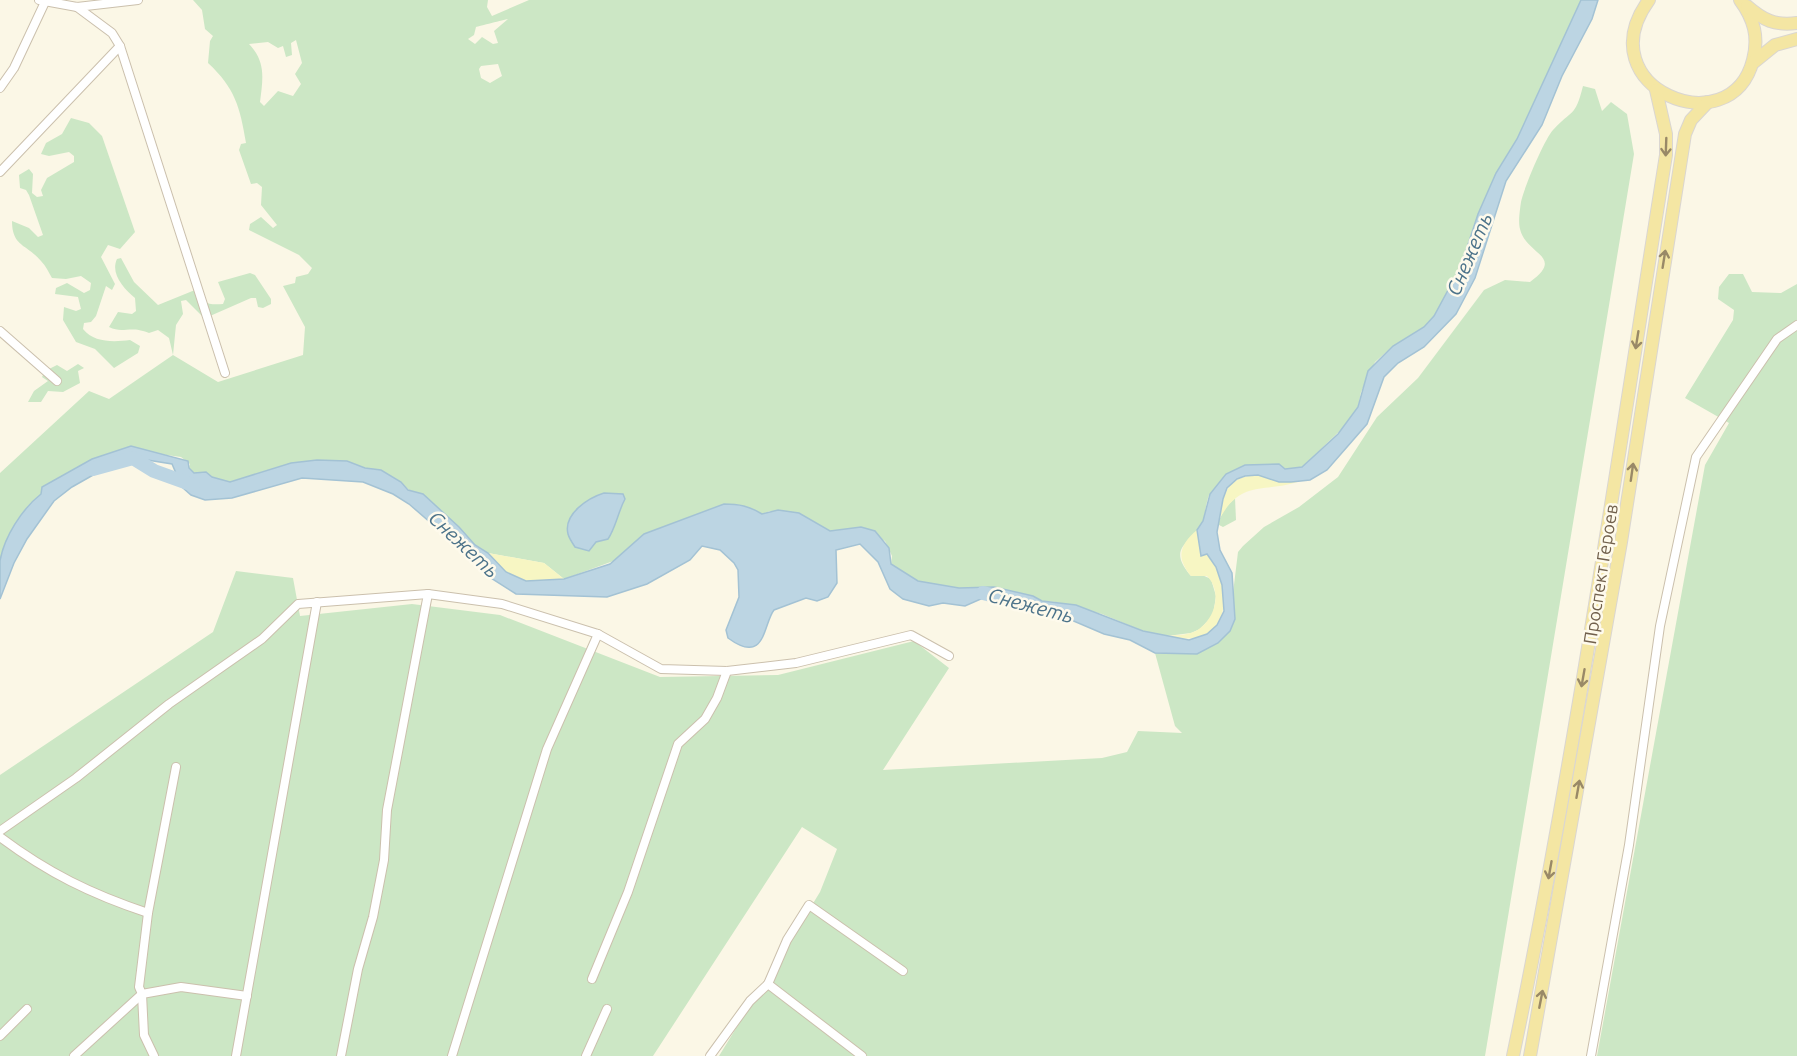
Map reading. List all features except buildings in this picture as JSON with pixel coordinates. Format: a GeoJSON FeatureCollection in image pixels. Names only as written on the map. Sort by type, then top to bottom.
{"type":"FeatureCollection","features":[{"type":"Feature","properties":{"kind":"main road","name":"Проспект Героев"},"geometry":{"type":"LineString","coordinates":[[1513,1056],[1540,926],[1607,540],[1666,155],[1666,134],[1656,90],[1644,78],[1633,47],[1637,22],[1649,0]]}},
{"type":"Feature","properties":{"kind":"main road"},"geometry":{"type":"LineString","coordinates":[[1740,0],[1761,19],[1780,25],[1797,23]]}},
{"type":"Feature","properties":{"kind":"main road"},"geometry":{"type":"LineString","coordinates":[[1740,0],[1749,13],[1755,30],[1756,48],[1752,65]]}},
{"type":"Feature","properties":{"kind":"main road","name":"Проспект Героев"},"geometry":{"type":"LineString","coordinates":[[1530,1056],[1621,542],[1684,134],[1691,120],[1708,102],[1730,92],[1763,52],[1775,45],[1797,39]]}},
{"type":"Feature","properties":{"kind":"main road"},"geometry":{"type":"LineString","coordinates":[[1656,90],[1672,99],[1690,103],[1708,102]]}},
{"type":"Feature","properties":{"kind":"street"},"geometry":{"type":"LineString","coordinates":[[0,88],[14,68],[42,1],[77,7],[138,0]]}},
{"type":"Feature","properties":{"kind":"street"},"geometry":{"type":"LineString","coordinates":[[77,7],[112,33],[120,46],[225,373]]}},
{"type":"Feature","properties":{"kind":"street"},"geometry":{"type":"LineString","coordinates":[[0,172],[120,46]]}},
{"type":"Feature","properties":{"kind":"street"},"geometry":{"type":"LineString","coordinates":[[1591,1056],[1629,844],[1660,626],[1696,457],[1777,339],[1797,325]]}},
{"type":"Feature","properties":{"kind":"street"},"geometry":{"type":"LineString","coordinates":[[0,331],[57,381]]}},
{"type":"Feature","properties":{"kind":"street"},"geometry":{"type":"LineString","coordinates":[[341,1056],[358,969],[373,917],[384,860],[387,810],[428,594]]}},
{"type":"Feature","properties":{"kind":"street"},"geometry":{"type":"LineString","coordinates":[[0,831],[76,778],[168,704],[262,639],[298,604],[428,594],[502,603],[598,634],[661,669],[727,671],[796,663],[911,635],[949,656]]}},
{"type":"Feature","properties":{"kind":"street"},"geometry":{"type":"LineString","coordinates":[[236,1056],[317,602]]}},
{"type":"Feature","properties":{"kind":"street"},"geometry":{"type":"LineString","coordinates":[[452,1056],[547,749],[598,634]]}},
{"type":"Feature","properties":{"kind":"street"},"geometry":{"type":"LineString","coordinates":[[592,979],[628,892],[678,744],[705,719],[717,698],[727,671]]}},
{"type":"Feature","properties":{"kind":"street"},"geometry":{"type":"LineString","coordinates":[[154,1056],[144,1035],[142,994],[139,987],[148,913],[176,767]]}},
{"type":"Feature","properties":{"kind":"street"},"geometry":{"type":"LineString","coordinates":[[0,837],[40,867],[108,899],[148,913]]}},
{"type":"Feature","properties":{"kind":"street"},"geometry":{"type":"LineString","coordinates":[[711,1056],[750,1001],[768,984],[787,940],[809,906],[903,971]]}},
{"type":"Feature","properties":{"kind":"street"},"geometry":{"type":"LineString","coordinates":[[768,984],[862,1056]]}},
{"type":"Feature","properties":{"kind":"street"},"geometry":{"type":"LineString","coordinates":[[74,1056],[142,994],[182,987],[247,996]]}},
{"type":"Feature","properties":{"kind":"street"},"geometry":{"type":"LineString","coordinates":[[0,1036],[27,1009]]}},
{"type":"Feature","properties":{"kind":"street"},"geometry":{"type":"LineString","coordinates":[[586,1056],[608,1010]]}},
{"type":"Feature","properties":{"kind":"shaded area"},"geometry":{"type":"Polygon","coordinates":[[[193,0],[488,0],[487,7],[492,16],[529,0],[1581,0],[1517,139],[1496,173],[1451,287],[1434,316],[1424,327],[1393,346],[1375,362],[1361,392],[1358,407],[1347,424],[1302,467],[1285,469],[1266,464],[1258,467],[1245,465],[1209,495],[1203,522],[1184,545],[1180,557],[1183,566],[1191,576],[1202,575],[1211,579],[1216,596],[1213,615],[1200,629],[1191,633],[1167,636],[1143,631],[1102,614],[1056,602],[1042,601],[1033,596],[994,587],[959,588],[918,581],[891,564],[892,556],[885,541],[861,527],[830,531],[811,520],[770,511],[762,514],[748,507],[734,504],[724,504],[644,534],[616,560],[564,579],[544,563],[488,553],[475,545],[423,494],[409,490],[401,482],[381,470],[365,468],[347,461],[291,463],[230,482],[194,473],[189,468],[190,464],[181,457],[152,453],[131,446],[92,459],[43,487],[41,494],[21,516],[0,560],[0,473],[89,391],[109,399],[173,355],[218,382],[303,355],[305,327],[283,286],[295,283],[296,277],[308,274],[312,268],[299,255],[249,230],[250,224],[261,217],[273,228],[277,225],[261,205],[262,187],[257,183],[251,184],[239,150],[241,144],[246,143],[238,108],[224,81],[208,63],[210,41],[213,36],[205,29],[202,10],[193,0]],[[508,19],[476,27],[474,35],[468,39],[475,44],[482,37],[493,44],[498,43],[494,31],[508,19]],[[296,40],[291,43],[292,55],[286,57],[283,46],[278,48],[268,42],[249,44],[261,64],[260,102],[264,106],[278,91],[293,96],[301,84],[295,74],[302,63],[296,40]],[[498,64],[481,66],[479,69],[481,78],[490,83],[502,76],[498,64]],[[625,499],[596,542],[608,539],[625,499]]]}},
{"type":"Feature","properties":{"kind":"shaded area"},"geometry":{"type":"Polygon","coordinates":[[[1583,86],[1595,89],[1602,111],[1611,102],[1627,114],[1634,154],[1485,1056],[719,1056],[820,892],[837,849],[802,827],[653,1056],[0,1056],[0,775],[213,632],[236,571],[293,578],[300,616],[412,604],[500,615],[660,677],[778,675],[914,641],[949,668],[883,770],[1102,758],[1127,752],[1138,731],[1182,733],[1175,726],[1155,653],[1197,654],[1235,619],[1233,593],[1238,552],[1243,546],[1264,527],[1299,507],[1338,477],[1377,417],[1418,378],[1484,290],[1505,280],[1530,282],[1540,273],[1544,261],[1529,245],[1520,229],[1521,202],[1545,144],[1553,130],[1575,108],[1583,86]]]}},
{"type":"Feature","properties":{"kind":"shaded area"},"geometry":{"type":"Polygon","coordinates":[[[71,118],[89,123],[102,136],[135,232],[120,249],[108,245],[101,257],[115,284],[112,290],[106,286],[96,316],[91,322],[84,323],[83,329],[98,339],[130,340],[140,346],[138,353],[114,368],[95,349],[76,342],[63,320],[64,307],[76,311],[81,309],[78,297],[55,294],[56,288],[67,283],[84,293],[90,290],[91,283],[81,276],[66,279],[52,278],[36,255],[17,241],[13,229],[12,221],[29,228],[38,237],[43,235],[29,195],[26,190],[20,188],[19,175],[29,169],[33,174],[32,193],[37,197],[43,196],[41,190],[47,178],[74,162],[74,156],[69,152],[49,156],[41,154],[46,143],[62,134],[71,118]]]}},
{"type":"Feature","properties":{"kind":"shaded area"},"geometry":{"type":"Polygon","coordinates":[[[121,258],[134,282],[158,305],[195,290],[206,303],[223,304],[225,299],[218,282],[250,273],[255,275],[271,299],[271,304],[263,308],[258,307],[256,298],[251,298],[210,316],[202,316],[186,300],[181,301],[183,314],[176,325],[173,355],[169,338],[158,330],[149,333],[109,327],[118,312],[132,314],[136,311],[135,298],[117,276],[115,265],[117,259],[121,258]]]}},
{"type":"Feature","properties":{"kind":"shaded area"},"geometry":{"type":"Polygon","coordinates":[[[1729,274],[1743,274],[1752,292],[1781,293],[1797,284],[1797,1056],[1597,1056],[1705,465],[1729,423],[1685,398],[1733,320],[1734,310],[1718,299],[1719,287],[1729,274]]]}},
{"type":"Feature","properties":{"kind":"shaded area"},"geometry":{"type":"Polygon","coordinates":[[[78,364],[84,368],[78,371],[80,383],[63,392],[48,391],[41,402],[28,402],[34,391],[48,381],[42,377],[45,371],[57,365],[67,371],[78,364]]]}},
{"type":"Feature","properties":{"kind":"shaded area"},"geometry":{"type":"Polygon","coordinates":[[[1235,498],[1236,520],[1223,527],[1217,524],[1225,508],[1235,498]]]}},
{"type":"Feature","properties":{"kind":"sand"},"geometry":{"type":"Polygon","coordinates":[[[1258,475],[1279,482],[1303,480],[1244,493],[1226,509],[1217,524],[1224,497],[1232,484],[1238,480],[1258,475]]]}},
{"type":"Feature","properties":{"kind":"sand"},"geometry":{"type":"Polygon","coordinates":[[[1197,530],[1202,556],[1206,554],[1211,559],[1220,578],[1223,593],[1221,618],[1207,634],[1196,638],[1167,636],[1196,631],[1210,618],[1215,604],[1216,596],[1212,582],[1207,576],[1191,576],[1183,563],[1183,546],[1197,530]]]}},
{"type":"Feature","properties":{"kind":"sand"},"geometry":{"type":"Polygon","coordinates":[[[488,553],[544,563],[564,579],[526,581],[506,572],[488,553]]]}},
{"type":"Feature","properties":{"kind":"water"},"geometry":{"type":"Polygon","coordinates":[[[1581,0],[1598,0],[1592,19],[1562,76],[1542,125],[1506,181],[1475,278],[1456,314],[1424,347],[1398,363],[1384,377],[1367,424],[1327,470],[1310,480],[1291,482],[1279,482],[1258,475],[1245,476],[1237,479],[1227,488],[1217,532],[1220,550],[1232,573],[1235,619],[1230,631],[1218,643],[1197,654],[1155,653],[1130,640],[1104,634],[1069,619],[1034,613],[1007,597],[983,598],[965,606],[943,603],[929,606],[903,599],[890,589],[878,562],[860,544],[836,550],[837,583],[828,597],[817,601],[806,598],[774,610],[761,640],[750,647],[740,645],[728,638],[726,630],[739,597],[738,570],[720,550],[702,546],[690,560],[647,584],[607,597],[516,594],[486,575],[454,543],[409,504],[393,494],[363,482],[302,478],[232,498],[205,500],[191,495],[182,487],[172,464],[141,459],[116,462],[72,487],[54,501],[27,539],[14,563],[0,599],[0,561],[5,543],[21,515],[41,494],[42,487],[92,459],[131,446],[188,461],[189,468],[194,473],[206,472],[212,477],[230,482],[291,463],[317,460],[347,461],[365,468],[381,470],[401,482],[408,490],[423,494],[506,572],[526,581],[564,579],[610,564],[644,534],[724,504],[734,504],[748,507],[762,514],[778,510],[799,513],[830,531],[861,527],[875,531],[889,548],[891,564],[918,581],[959,588],[994,587],[1033,596],[1042,601],[1076,605],[1143,631],[1189,640],[1207,634],[1217,625],[1224,611],[1222,585],[1216,567],[1207,554],[1201,556],[1197,530],[1203,521],[1210,494],[1226,474],[1245,465],[1279,464],[1285,469],[1302,467],[1338,434],[1358,407],[1368,371],[1393,346],[1424,327],[1434,316],[1461,266],[1478,214],[1496,173],[1517,139],[1581,0]]]}},
{"type":"Feature","properties":{"kind":"water"},"geometry":{"type":"Polygon","coordinates":[[[604,493],[623,494],[625,499],[611,534],[608,539],[596,542],[589,551],[575,547],[568,534],[569,520],[584,503],[604,493]]]}},
{"type":"Feature","properties":{"kind":"waterway","name":"Снежеть"},"geometry":{"type":"LineString","coordinates":[[93,469],[133,458],[154,471],[193,485]]}},
{"type":"Feature","properties":{"kind":"waterway","name":"Снежеть"},"geometry":{"type":"LineString","coordinates":[[983,593],[1031,605]]}}]}
